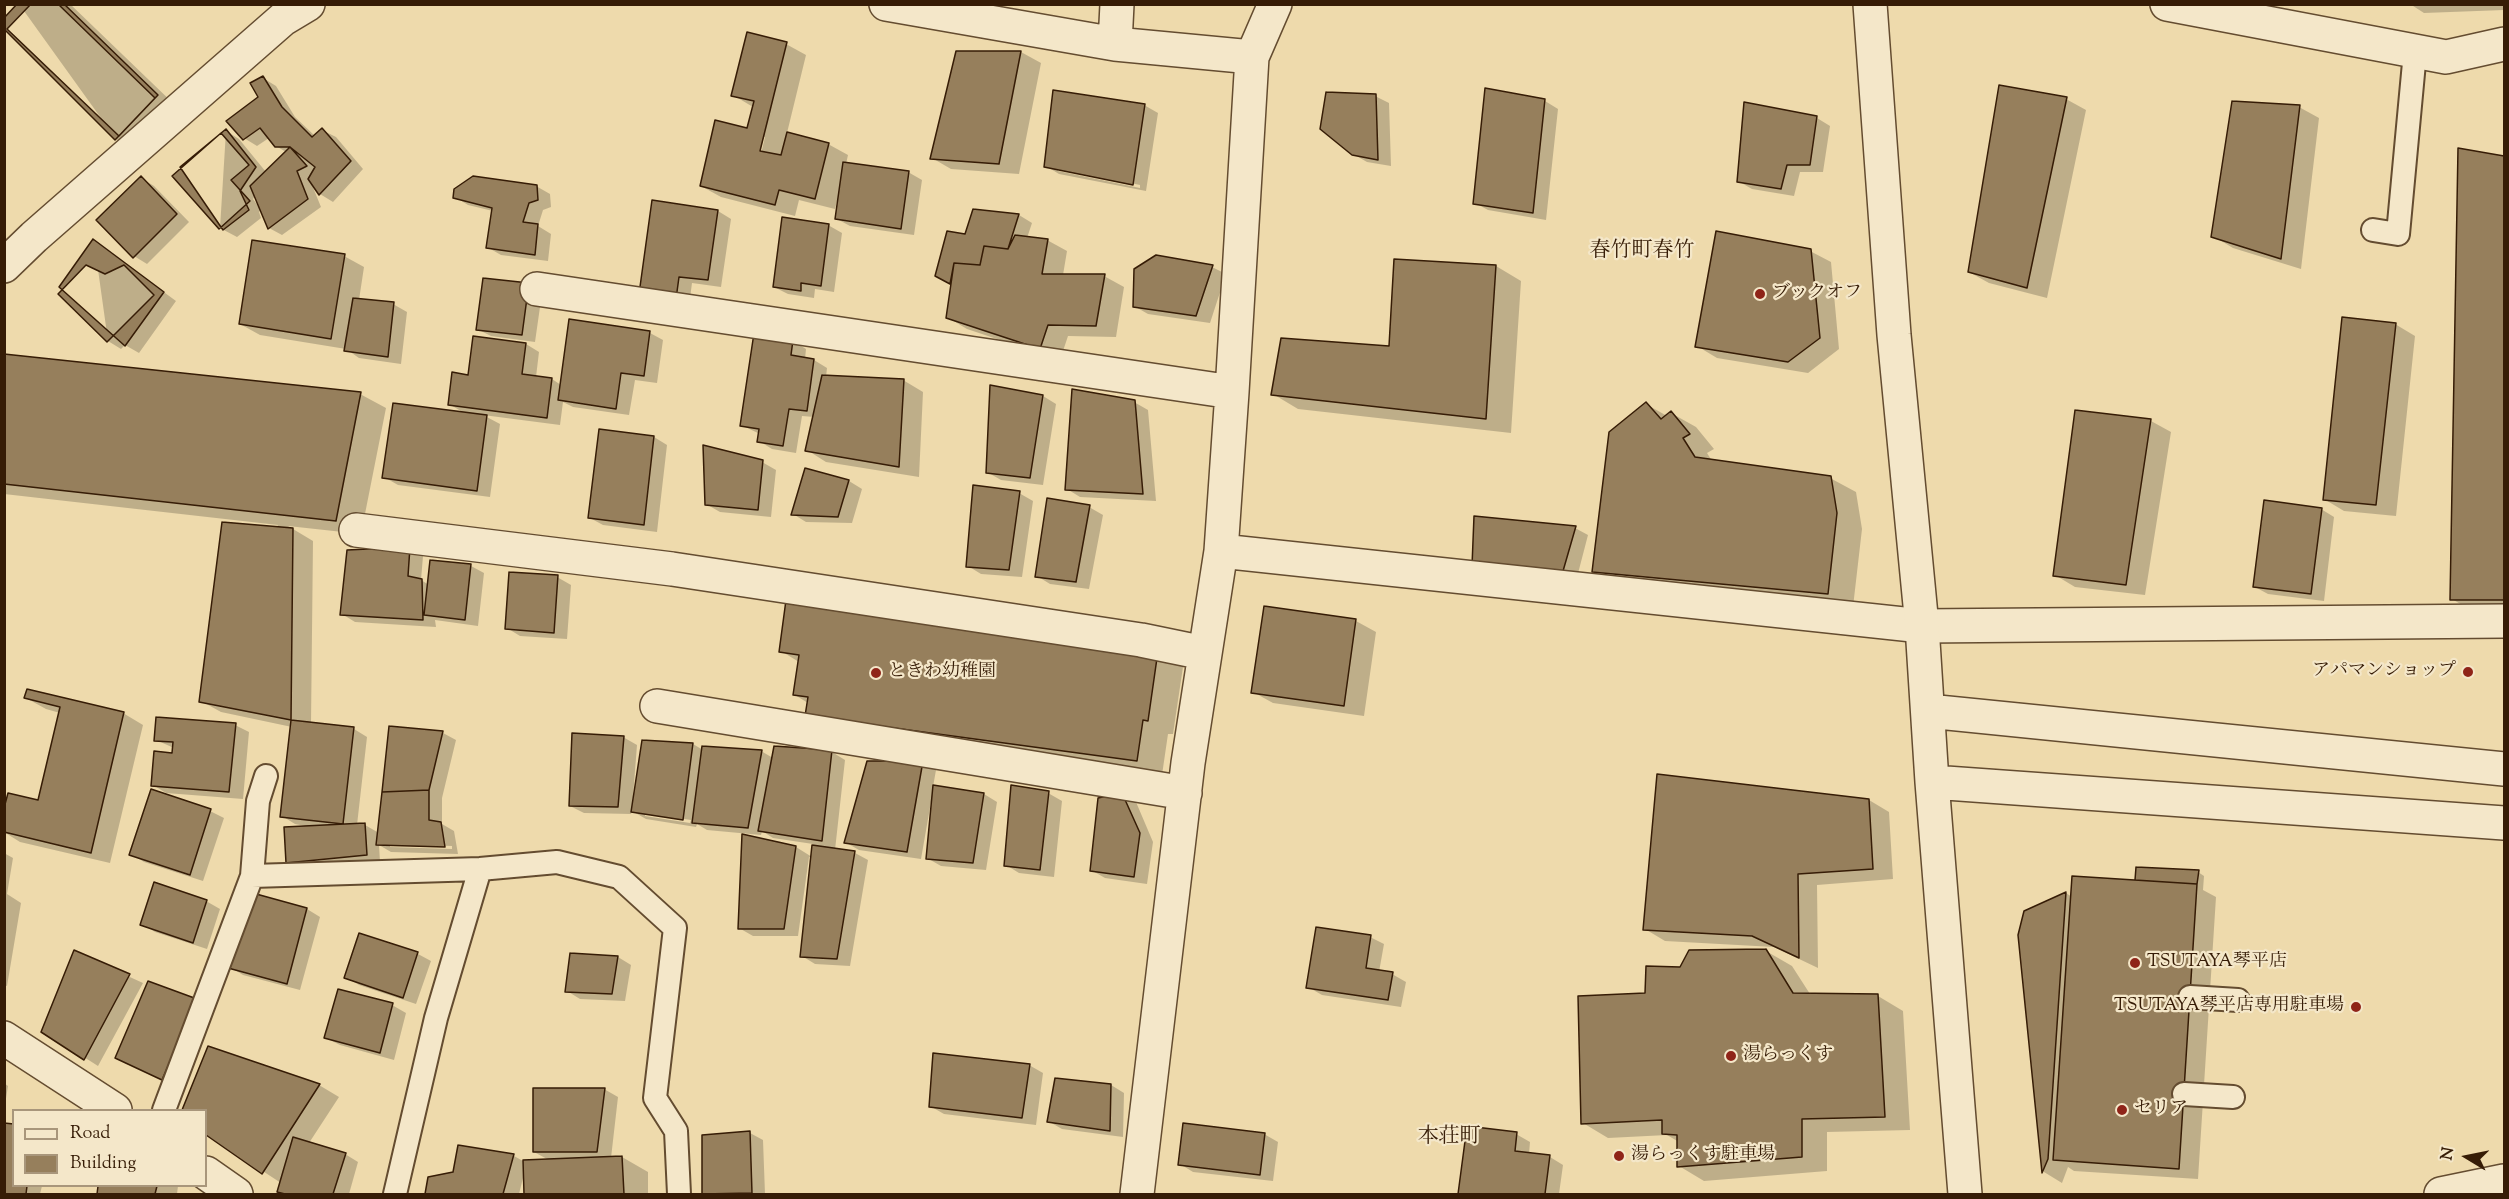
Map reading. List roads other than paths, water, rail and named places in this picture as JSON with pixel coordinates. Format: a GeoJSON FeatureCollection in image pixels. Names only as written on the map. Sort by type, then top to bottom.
{"type":"FeatureCollection","features":[{"type":"Feature","properties":{"kind":"street"},"geometry":{"type":"LineString","coordinates":[[4,266],[34,237],[283,19],[308,4]]}},
{"type":"Feature","properties":{"kind":"street"},"geometry":{"type":"LineString","coordinates":[[886,4],[1115,44],[1252,57]]}},
{"type":"Feature","properties":{"kind":"street"},"geometry":{"type":"LineString","coordinates":[[1115,44],[1117,4]]}},
{"type":"Feature","properties":{"kind":"street"},"geometry":{"type":"LineString","coordinates":[[1137,1194],[1185,793],[1204,653],[1221,551],[1233,392],[1252,57],[1275,4]]}},
{"type":"Feature","properties":{"kind":"street"},"geometry":{"type":"LineString","coordinates":[[1870,4],[1894,335],[1922,626],[1932,782],[1965,1194]]}},
{"type":"Feature","properties":{"kind":"street"},"geometry":{"type":"LineString","coordinates":[[2167,4],[2446,57],[2505,44]]}},
{"type":"Feature","properties":{"kind":"street"},"geometry":{"type":"LineString","coordinates":[[537,289],[1233,392]]}},
{"type":"Feature","properties":{"kind":"street"},"geometry":{"type":"LineString","coordinates":[[356,530],[672,569],[1141,640],[1204,653]]}},
{"type":"Feature","properties":{"kind":"street"},"geometry":{"type":"LineString","coordinates":[[1221,551],[1922,626],[2505,621]]}},
{"type":"Feature","properties":{"kind":"street"},"geometry":{"type":"LineString","coordinates":[[657,706],[1185,793]]}},
{"type":"Feature","properties":{"kind":"street"},"geometry":{"type":"LineString","coordinates":[[1928,711],[2505,769]]}},
{"type":"Feature","properties":{"kind":"street"},"geometry":{"type":"LineString","coordinates":[[1932,782],[2505,823]]}},
{"type":"Feature","properties":{"kind":"street"},"geometry":{"type":"LineString","coordinates":[[4,1038],[113,1109]]}},
{"type":"Feature","properties":{"kind":"street"},"geometry":{"type":"LineString","coordinates":[[207,1174],[236,1194]]}},
{"type":"Feature","properties":{"kind":"street"},"geometry":{"type":"LineString","coordinates":[[2441,1194],[2505,1181]]}},
{"type":"Feature","properties":{"kind":"lane"},"geometry":{"type":"LineString","coordinates":[[2373,230],[2398,234],[2415,52]]}},
{"type":"Feature","properties":{"kind":"lane"},"geometry":{"type":"LineString","coordinates":[[164,1109],[252,876],[258,801],[266,776]]}},
{"type":"Feature","properties":{"kind":"lane"},"geometry":{"type":"LineString","coordinates":[[252,876],[480,869],[557,862],[619,877],[675,928],[655,1098],[676,1131],[679,1194]]}},
{"type":"Feature","properties":{"kind":"lane"},"geometry":{"type":"LineString","coordinates":[[395,1194],[436,1018],[480,869]]}},
{"type":"Feature","properties":{"kind":"lane"},"geometry":{"type":"LineString","coordinates":[[2190,997],[2238,1000]]}},
{"type":"Feature","properties":{"kind":"lane"},"geometry":{"type":"LineString","coordinates":[[2184,1094],[2233,1097]]}},
{"type":"Feature","properties":{"kind":"place","name":"ブックオフ"},"geometry":{"type":"Point","coordinates":[1760,294]}},
{"type":"Feature","properties":{"kind":"place","name":"アパマンショップ"},"geometry":{"type":"Point","coordinates":[2468,672]}},
{"type":"Feature","properties":{"kind":"place","name":"ときわ幼稚園"},"geometry":{"type":"Point","coordinates":[876,673]}},
{"type":"Feature","properties":{"kind":"place","name":"TSUTAYA琴平店"},"geometry":{"type":"Point","coordinates":[2135,963]}},
{"type":"Feature","properties":{"kind":"place","name":"TSUTAYA琴平店専用駐車場"},"geometry":{"type":"Point","coordinates":[2356,1007]}},
{"type":"Feature","properties":{"kind":"place","name":"湯らっくす"},"geometry":{"type":"Point","coordinates":[1731,1056]}},
{"type":"Feature","properties":{"kind":"place","name":"セリア"},"geometry":{"type":"Point","coordinates":[2122,1110]}},
{"type":"Feature","properties":{"kind":"place","name":"湯らっくす駐車場"},"geometry":{"type":"Point","coordinates":[1619,1156]}},
{"type":"Feature","properties":{"kind":"district","name":"春竹町春竹"},"geometry":{"type":"Point","coordinates":[1642,252]}},
{"type":"Feature","properties":{"kind":"district","name":"本荘町"},"geometry":{"type":"Point","coordinates":[1449,1138]}}]}
